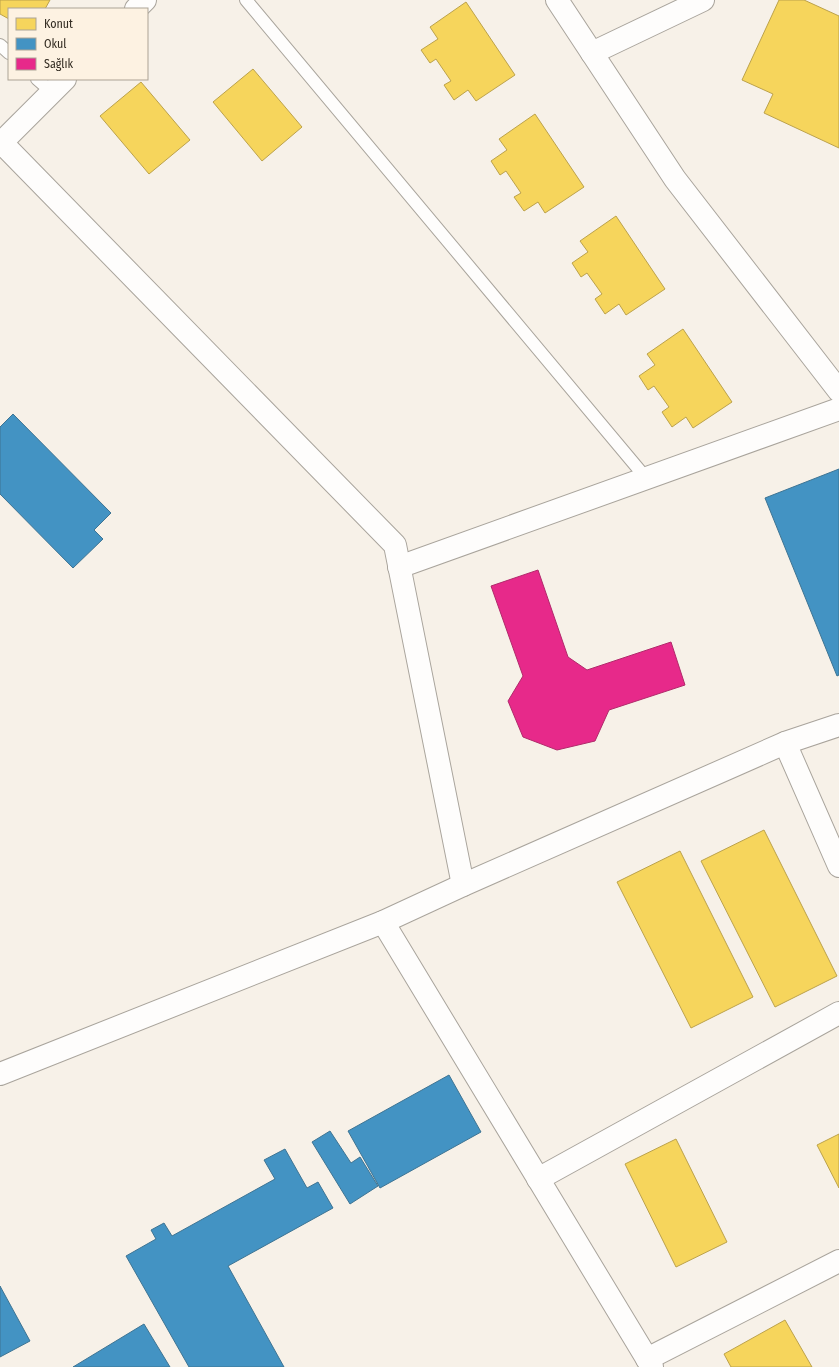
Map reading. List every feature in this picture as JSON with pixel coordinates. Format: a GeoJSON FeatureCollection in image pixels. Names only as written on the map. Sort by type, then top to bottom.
{"type":"FeatureCollection","features":[{"type":"Feature","properties":{"kind":"street"},"geometry":{"type":"LineString","coordinates":[[137,8],[145,0]]}},
{"type":"Feature","properties":{"kind":"street"},"geometry":{"type":"LineString","coordinates":[[557,0],[675,179],[839,391]]}},
{"type":"Feature","properties":{"kind":"street"},"geometry":{"type":"LineString","coordinates":[[592,53],[703,0]]}},
{"type":"Feature","properties":{"kind":"street"},"geometry":{"type":"LineString","coordinates":[[51,83],[1,142],[395,545],[463,884]]}},
{"type":"Feature","properties":{"kind":"street"},"geometry":{"type":"LineString","coordinates":[[399,567],[839,409]]}},
{"type":"Feature","properties":{"kind":"street"},"geometry":{"type":"LineString","coordinates":[[0,1074],[383,922],[463,884],[785,743],[839,726]]}},
{"type":"Feature","properties":{"kind":"street"},"geometry":{"type":"LineString","coordinates":[[785,743],[839,866]]}},
{"type":"Feature","properties":{"kind":"street"},"geometry":{"type":"LineString","coordinates":[[383,922],[649,1363],[839,1261]]}},
{"type":"Feature","properties":{"kind":"street"},"geometry":{"type":"LineString","coordinates":[[538,1179],[839,1013]]}},
{"type":"Feature","properties":{"kind":"lane"},"geometry":{"type":"LineString","coordinates":[[246,0],[646,478]]}},
{"type":"Feature","properties":{"kind":"lane"},"geometry":{"type":"LineString","coordinates":[[0,45],[8,53]]}},
{"type":"Feature","properties":{"kind":"building: Konut"},"geometry":{"type":"Polygon","coordinates":[[[0,0],[50,0],[46,8],[8,8],[8,18],[0,14],[0,0]]]}},
{"type":"Feature","properties":{"kind":"building: Konut"},"geometry":{"type":"Polygon","coordinates":[[[779,0],[804,0],[839,16],[839,148],[764,113],[773,94],[742,80],[779,0]]]}},
{"type":"Feature","properties":{"kind":"building: Konut"},"geometry":{"type":"Polygon","coordinates":[[[466,2],[515,75],[476,101],[468,90],[454,100],[444,85],[451,81],[436,59],[430,63],[421,50],[438,39],[430,27],[466,2]]]}},
{"type":"Feature","properties":{"kind":"building: Konut"},"geometry":{"type":"Polygon","coordinates":[[[253,69],[302,127],[262,161],[213,102],[253,69]]]}},
{"type":"Feature","properties":{"kind":"building: Konut"},"geometry":{"type":"Polygon","coordinates":[[[141,82],[190,140],[149,174],[100,116],[141,82]]]}},
{"type":"Feature","properties":{"kind":"building: Konut"},"geometry":{"type":"Polygon","coordinates":[[[535,114],[584,187],[545,213],[538,202],[524,211],[514,197],[521,193],[506,171],[500,175],[491,161],[507,150],[499,139],[535,114]]]}},
{"type":"Feature","properties":{"kind":"building: Konut"},"geometry":{"type":"Polygon","coordinates":[[[616,216],[665,289],[626,315],[619,304],[605,314],[595,299],[602,294],[587,273],[581,277],[572,263],[588,252],[580,241],[616,216]]]}},
{"type":"Feature","properties":{"kind":"building: Konut"},"geometry":{"type":"Polygon","coordinates":[[[683,329],[732,402],[693,428],[686,417],[672,427],[662,412],[669,407],[654,386],[648,390],[639,376],[655,365],[647,354],[683,329]]]}},
{"type":"Feature","properties":{"kind":"building: Konut"},"geometry":{"type":"Polygon","coordinates":[[[764,830],[837,976],[775,1007],[701,861],[764,830]]]}},
{"type":"Feature","properties":{"kind":"building: Konut"},"geometry":{"type":"Polygon","coordinates":[[[680,851],[753,997],[691,1028],[617,882],[680,851]]]}},
{"type":"Feature","properties":{"kind":"building: Konut"},"geometry":{"type":"Polygon","coordinates":[[[839,1134],[839,1188],[817,1145],[839,1134]]]}},
{"type":"Feature","properties":{"kind":"building: Konut"},"geometry":{"type":"Polygon","coordinates":[[[676,1139],[727,1242],[676,1267],[625,1164],[676,1139]]]}},
{"type":"Feature","properties":{"kind":"building: Konut"},"geometry":{"type":"Polygon","coordinates":[[[785,1320],[812,1367],[731,1367],[724,1354],[785,1320]]]}},
{"type":"Feature","properties":{"kind":"building: Okul"},"geometry":{"type":"Polygon","coordinates":[[[13,414],[111,513],[94,530],[103,539],[73,568],[0,494],[0,427],[13,414]]]}},
{"type":"Feature","properties":{"kind":"building: Okul"},"geometry":{"type":"Polygon","coordinates":[[[839,469],[839,675],[837,676],[765,498],[839,469]]]}},
{"type":"Feature","properties":{"kind":"building: Okul"},"geometry":{"type":"Polygon","coordinates":[[[449,1075],[481,1132],[380,1188],[348,1131],[449,1075]]]}},
{"type":"Feature","properties":{"kind":"building: Okul"},"geometry":{"type":"Polygon","coordinates":[[[330,1131],[351,1163],[360,1157],[378,1186],[350,1204],[312,1142],[330,1131]]]}},
{"type":"Feature","properties":{"kind":"building: Okul"},"geometry":{"type":"Polygon","coordinates":[[[285,1149],[307,1188],[318,1182],[333,1208],[228,1266],[284,1367],[189,1367],[126,1256],[156,1239],[151,1230],[164,1223],[172,1236],[275,1179],[264,1160],[285,1149]]]}},
{"type":"Feature","properties":{"kind":"building: Okul"},"geometry":{"type":"Polygon","coordinates":[[[0,1286],[30,1341],[0,1357],[0,1286]]]}},
{"type":"Feature","properties":{"kind":"building: Okul"},"geometry":{"type":"Polygon","coordinates":[[[144,1324],[170,1367],[73,1367],[144,1324]]]}},
{"type":"Feature","properties":{"kind":"building: Sağlık"},"geometry":{"type":"Polygon","coordinates":[[[538,570],[568,657],[587,670],[671,642],[685,685],[609,710],[595,741],[557,750],[523,737],[508,701],[523,676],[491,586],[538,570]]]}}]}
